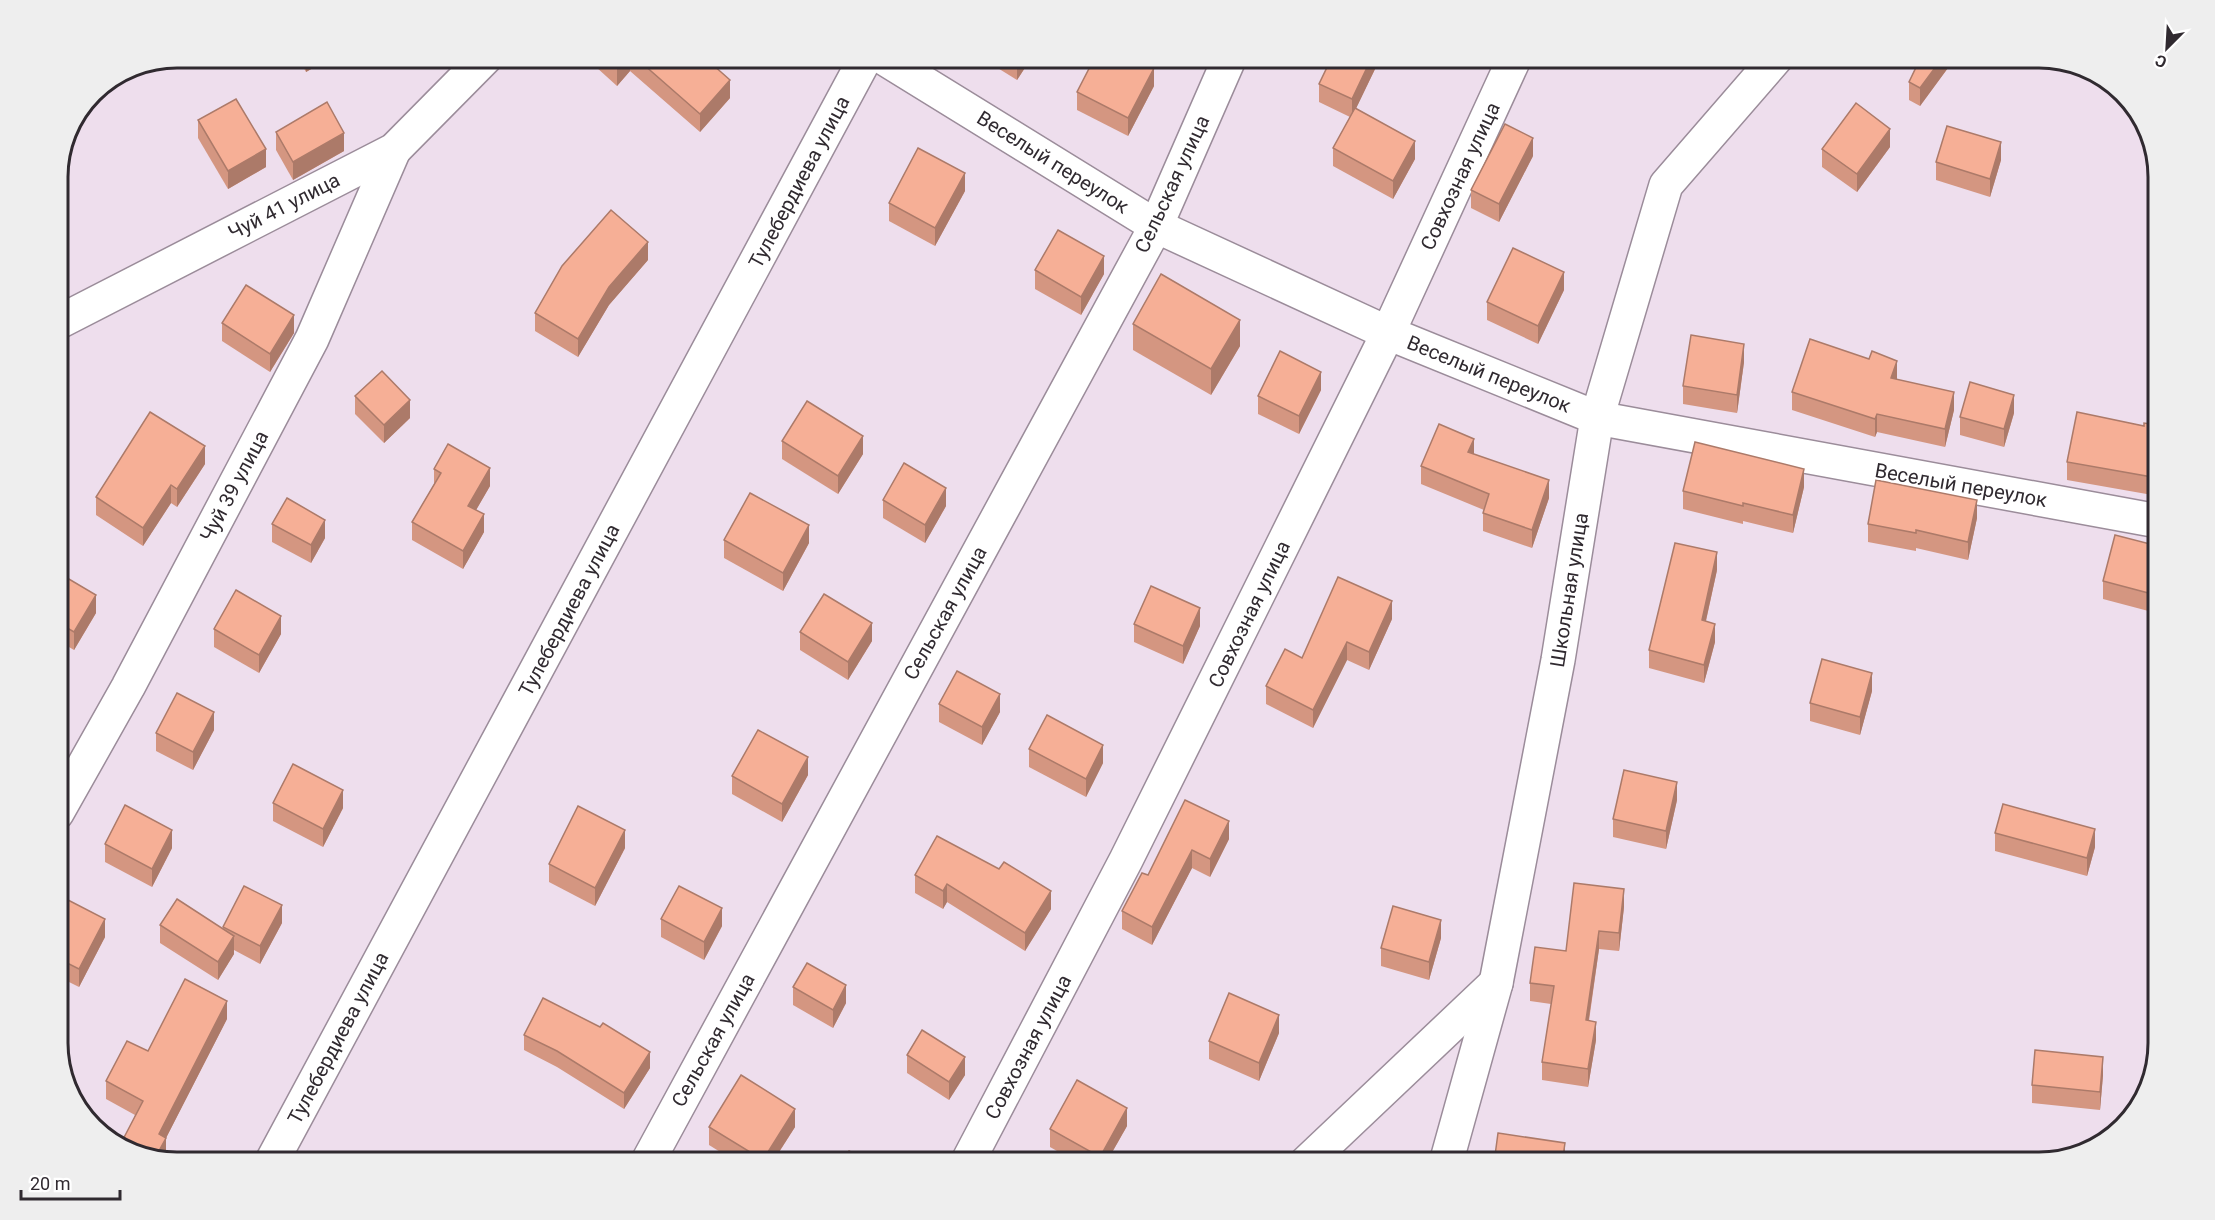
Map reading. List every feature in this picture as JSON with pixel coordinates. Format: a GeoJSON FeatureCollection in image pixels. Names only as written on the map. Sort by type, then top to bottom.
{"type":"FeatureCollection","features":[{"type":"Feature","properties":{"kind":"street","name":"Чуй 41 улица"},"geometry":{"type":"LineString","coordinates":[[68,317],[394,150],[475,68]]}},
{"type":"Feature","properties":{"kind":"street","name":"Тулебердиева улица"},"geometry":{"type":"LineString","coordinates":[[284,1152],[860,68]]}},
{"type":"Feature","properties":{"kind":"street","name":"Веселый переулок"},"geometry":{"type":"LineString","coordinates":[[900,68],[1156,226],[1388,333],[1597,418],[2147,519]]}},
{"type":"Feature","properties":{"kind":"street","name":"Сельская улица"},"geometry":{"type":"LineString","coordinates":[[653,1152],[1156,226],[1225,68]]}},
{"type":"Feature","properties":{"kind":"street","name":"Совхозная улица"},"geometry":{"type":"LineString","coordinates":[[974,1152],[1126,860],[1388,333],[1510,68]]}},
{"type":"Feature","properties":{"kind":"street","name":"Школьная улица"},"geometry":{"type":"LineString","coordinates":[[1449,1152],[1496,984],[1558,660],[1597,418],[1666,185],[1768,68]]}},
{"type":"Feature","properties":{"kind":"street","name":"Чуй 39 улица"},"geometry":{"type":"LineString","coordinates":[[68,793],[128,687],[312,339],[394,150]]}},
{"type":"Feature","properties":{"kind":"street"},"geometry":{"type":"LineString","coordinates":[[1318,1152],[1496,984]]}},
{"type":"Feature","properties":{"kind":"building"},"geometry":{"type":"Polygon","coordinates":[[[648,68],[716,68],[730,80],[700,114],[648,68]]]}},
{"type":"Feature","properties":{"kind":"building"},"geometry":{"type":"Polygon","coordinates":[[[1089,68],[1154,68],[1128,118],[1077,92],[1089,68]]]}},
{"type":"Feature","properties":{"kind":"building"},"geometry":{"type":"Polygon","coordinates":[[[1327,68],[1367,68],[1352,99],[1319,84],[1327,68]]]}},
{"type":"Feature","properties":{"kind":"building"},"geometry":{"type":"Polygon","coordinates":[[[1916,68],[1935,68],[1920,88],[1909,82],[1916,68]]]}},
{"type":"Feature","properties":{"kind":"building"},"geometry":{"type":"Polygon","coordinates":[[[236,99],[266,149],[228,171],[198,120],[236,99]]]}},
{"type":"Feature","properties":{"kind":"building"},"geometry":{"type":"Polygon","coordinates":[[[327,102],[344,133],[293,162],[276,132],[327,102]]]}},
{"type":"Feature","properties":{"kind":"building"},"geometry":{"type":"Polygon","coordinates":[[[1856,103],[1890,129],[1857,174],[1822,149],[1856,103]]]}},
{"type":"Feature","properties":{"kind":"building"},"geometry":{"type":"Polygon","coordinates":[[[1355,108],[1415,141],[1393,181],[1333,148],[1355,108]]]}},
{"type":"Feature","properties":{"kind":"building"},"geometry":{"type":"Polygon","coordinates":[[[1505,124],[1533,138],[1499,204],[1471,190],[1505,124]]]}},
{"type":"Feature","properties":{"kind":"building"},"geometry":{"type":"Polygon","coordinates":[[[1947,126],[2001,142],[1990,179],[1936,162],[1947,126]]]}},
{"type":"Feature","properties":{"kind":"building"},"geometry":{"type":"Polygon","coordinates":[[[918,148],[965,173],[935,228],[889,203],[918,148]]]}},
{"type":"Feature","properties":{"kind":"building"},"geometry":{"type":"Polygon","coordinates":[[[611,210],[648,242],[609,287],[578,339],[535,313],[562,266],[611,210]]]}},
{"type":"Feature","properties":{"kind":"building"},"geometry":{"type":"Polygon","coordinates":[[[1058,230],[1104,256],[1081,297],[1035,270],[1058,230]]]}},
{"type":"Feature","properties":{"kind":"building"},"geometry":{"type":"Polygon","coordinates":[[[1513,248],[1564,272],[1538,326],[1487,302],[1513,248]]]}},
{"type":"Feature","properties":{"kind":"building"},"geometry":{"type":"Polygon","coordinates":[[[1161,274],[1240,320],[1211,369],[1133,324],[1161,274]]]}},
{"type":"Feature","properties":{"kind":"building"},"geometry":{"type":"Polygon","coordinates":[[[246,285],[294,315],[270,354],[222,323],[246,285]]]}},
{"type":"Feature","properties":{"kind":"building"},"geometry":{"type":"Polygon","coordinates":[[[1691,335],[1744,344],[1737,395],[1683,386],[1691,335]]]}},
{"type":"Feature","properties":{"kind":"building"},"geometry":{"type":"Polygon","coordinates":[[[1810,339],[1869,359],[1872,351],[1897,361],[1891,378],[1954,392],[1945,429],[1877,414],[1875,419],[1792,392],[1810,339]]]}},
{"type":"Feature","properties":{"kind":"building"},"geometry":{"type":"Polygon","coordinates":[[[1280,351],[1321,372],[1299,416],[1258,396],[1280,351]]]}},
{"type":"Feature","properties":{"kind":"building"},"geometry":{"type":"Polygon","coordinates":[[[382,371],[410,400],[384,425],[355,396],[382,371]]]}},
{"type":"Feature","properties":{"kind":"building"},"geometry":{"type":"Polygon","coordinates":[[[1970,382],[2014,395],[2004,429],[1960,417],[1970,382]]]}},
{"type":"Feature","properties":{"kind":"building"},"geometry":{"type":"Polygon","coordinates":[[[807,401],[863,436],[838,476],[782,441],[807,401]]]}},
{"type":"Feature","properties":{"kind":"building"},"geometry":{"type":"Polygon","coordinates":[[[150,412],[205,446],[177,489],[171,485],[143,528],[96,497],[150,412]]]}},
{"type":"Feature","properties":{"kind":"building"},"geometry":{"type":"Polygon","coordinates":[[[2077,412],[2144,426],[2144,423],[2147,423],[2147,476],[2067,462],[2077,412]]]}},
{"type":"Feature","properties":{"kind":"building"},"geometry":{"type":"Polygon","coordinates":[[[1439,424],[1474,439],[1468,452],[1549,480],[1532,530],[1483,513],[1489,494],[1421,466],[1439,424]]]}},
{"type":"Feature","properties":{"kind":"building"},"geometry":{"type":"Polygon","coordinates":[[[1695,442],[1804,469],[1793,515],[1743,503],[1743,506],[1683,491],[1695,442]]]}},
{"type":"Feature","properties":{"kind":"building"},"geometry":{"type":"Polygon","coordinates":[[[448,444],[490,468],[468,506],[484,514],[463,551],[412,522],[441,473],[434,469],[448,444]]]}},
{"type":"Feature","properties":{"kind":"building"},"geometry":{"type":"Polygon","coordinates":[[[904,463],[946,488],[925,525],[883,500],[904,463]]]}},
{"type":"Feature","properties":{"kind":"building"},"geometry":{"type":"Polygon","coordinates":[[[1876,480],[1977,500],[1968,542],[1916,530],[1916,533],[1868,524],[1876,480]]]}},
{"type":"Feature","properties":{"kind":"building"},"geometry":{"type":"Polygon","coordinates":[[[750,493],[809,525],[783,573],[724,540],[750,493]]]}},
{"type":"Feature","properties":{"kind":"building"},"geometry":{"type":"Polygon","coordinates":[[[287,498],[325,520],[311,545],[272,524],[287,498]]]}},
{"type":"Feature","properties":{"kind":"building"},"geometry":{"type":"Polygon","coordinates":[[[2115,535],[2147,543],[2147,593],[2103,581],[2115,535]]]}},
{"type":"Feature","properties":{"kind":"building"},"geometry":{"type":"Polygon","coordinates":[[[1675,543],[1717,552],[1702,620],[1715,624],[1704,665],[1649,650],[1675,543]]]}},
{"type":"Feature","properties":{"kind":"building"},"geometry":{"type":"Polygon","coordinates":[[[1338,577],[1392,601],[1369,652],[1347,642],[1313,710],[1266,686],[1285,649],[1302,658],[1338,577]]]}},
{"type":"Feature","properties":{"kind":"building"},"geometry":{"type":"Polygon","coordinates":[[[68,578],[96,595],[74,632],[68,628],[68,578]]]}},
{"type":"Feature","properties":{"kind":"building"},"geometry":{"type":"Polygon","coordinates":[[[1151,586],[1200,608],[1183,646],[1134,624],[1151,586]]]}},
{"type":"Feature","properties":{"kind":"building"},"geometry":{"type":"Polygon","coordinates":[[[236,590],[281,616],[259,655],[214,629],[236,590]]]}},
{"type":"Feature","properties":{"kind":"building"},"geometry":{"type":"Polygon","coordinates":[[[824,594],[872,623],[848,662],[800,632],[824,594]]]}},
{"type":"Feature","properties":{"kind":"building"},"geometry":{"type":"Polygon","coordinates":[[[1822,659],[1872,673],[1860,717],[1810,703],[1822,659]]]}},
{"type":"Feature","properties":{"kind":"building"},"geometry":{"type":"Polygon","coordinates":[[[957,671],[1000,694],[982,727],[939,704],[957,671]]]}},
{"type":"Feature","properties":{"kind":"building"},"geometry":{"type":"Polygon","coordinates":[[[177,693],[214,712],[193,752],[156,733],[177,693]]]}},
{"type":"Feature","properties":{"kind":"building"},"geometry":{"type":"Polygon","coordinates":[[[1047,715],[1103,745],[1086,779],[1029,749],[1047,715]]]}},
{"type":"Feature","properties":{"kind":"building"},"geometry":{"type":"Polygon","coordinates":[[[758,730],[808,757],[782,804],[732,776],[758,730]]]}},
{"type":"Feature","properties":{"kind":"building"},"geometry":{"type":"Polygon","coordinates":[[[293,764],[343,790],[323,829],[273,803],[293,764]]]}},
{"type":"Feature","properties":{"kind":"building"},"geometry":{"type":"Polygon","coordinates":[[[1624,770],[1677,782],[1666,831],[1613,819],[1624,770]]]}},
{"type":"Feature","properties":{"kind":"building"},"geometry":{"type":"Polygon","coordinates":[[[1185,800],[1229,821],[1210,859],[1192,850],[1152,927],[1122,911],[1142,873],[1148,875],[1185,800]]]}},
{"type":"Feature","properties":{"kind":"building"},"geometry":{"type":"Polygon","coordinates":[[[2003,804],[2095,829],[2087,858],[1995,833],[2003,804]]]}},
{"type":"Feature","properties":{"kind":"building"},"geometry":{"type":"Polygon","coordinates":[[[125,805],[172,830],[152,869],[105,844],[125,805]]]}},
{"type":"Feature","properties":{"kind":"building"},"geometry":{"type":"Polygon","coordinates":[[[578,806],[625,830],[595,888],[549,864],[578,806]]]}},
{"type":"Feature","properties":{"kind":"building"},"geometry":{"type":"Polygon","coordinates":[[[937,836],[999,869],[1004,862],[1051,891],[1025,933],[947,884],[943,891],[915,875],[937,836]]]}},
{"type":"Feature","properties":{"kind":"building"},"geometry":{"type":"Polygon","coordinates":[[[1574,883],[1624,889],[1619,933],[1599,931],[1586,1020],[1596,1022],[1588,1069],[1542,1062],[1554,986],[1530,983],[1535,947],[1566,951],[1574,883]]]}},
{"type":"Feature","properties":{"kind":"building"},"geometry":{"type":"Polygon","coordinates":[[[244,886],[282,905],[260,946],[223,927],[244,886]]]}},
{"type":"Feature","properties":{"kind":"building"},"geometry":{"type":"Polygon","coordinates":[[[679,886],[722,908],[704,942],[661,919],[679,886]]]}},
{"type":"Feature","properties":{"kind":"building"},"geometry":{"type":"Polygon","coordinates":[[[177,899],[234,936],[218,962],[160,925],[177,899]]]}},
{"type":"Feature","properties":{"kind":"building"},"geometry":{"type":"Polygon","coordinates":[[[68,900],[105,919],[79,969],[68,964],[68,900]]]}},
{"type":"Feature","properties":{"kind":"building"},"geometry":{"type":"Polygon","coordinates":[[[1393,906],[1441,920],[1429,962],[1381,948],[1393,906]]]}},
{"type":"Feature","properties":{"kind":"building"},"geometry":{"type":"Polygon","coordinates":[[[807,963],[846,985],[833,1010],[793,987],[807,963]]]}},
{"type":"Feature","properties":{"kind":"building"},"geometry":{"type":"Polygon","coordinates":[[[185,979],[227,1001],[159,1134],[166,1138],[159,1151],[141,1147],[124,1138],[143,1101],[106,1081],[127,1041],[148,1051],[185,979]]]}},
{"type":"Feature","properties":{"kind":"building"},"geometry":{"type":"Polygon","coordinates":[[[1229,993],[1279,1015],[1259,1063],[1209,1041],[1229,993]]]}},
{"type":"Feature","properties":{"kind":"building"},"geometry":{"type":"Polygon","coordinates":[[[543,998],[600,1027],[603,1023],[650,1052],[624,1093],[557,1051],[524,1035],[543,998]]]}},
{"type":"Feature","properties":{"kind":"building"},"geometry":{"type":"Polygon","coordinates":[[[922,1030],[965,1057],[949,1082],[907,1055],[922,1030]]]}},
{"type":"Feature","properties":{"kind":"building"},"geometry":{"type":"Polygon","coordinates":[[[2035,1050],[2103,1057],[2100,1092],[2032,1085],[2035,1050]]]}},
{"type":"Feature","properties":{"kind":"building"},"geometry":{"type":"Polygon","coordinates":[[[741,1075],[795,1109],[768,1152],[750,1152],[709,1127],[741,1075]]]}},
{"type":"Feature","properties":{"kind":"building"},"geometry":{"type":"Polygon","coordinates":[[[1077,1080],[1127,1108],[1103,1152],[1091,1152],[1050,1129],[1077,1080]]]}},
{"type":"Feature","properties":{"kind":"building"},"geometry":{"type":"Polygon","coordinates":[[[1498,1133],[1565,1143],[1564,1152],[1495,1152],[1498,1133]]]}}]}
